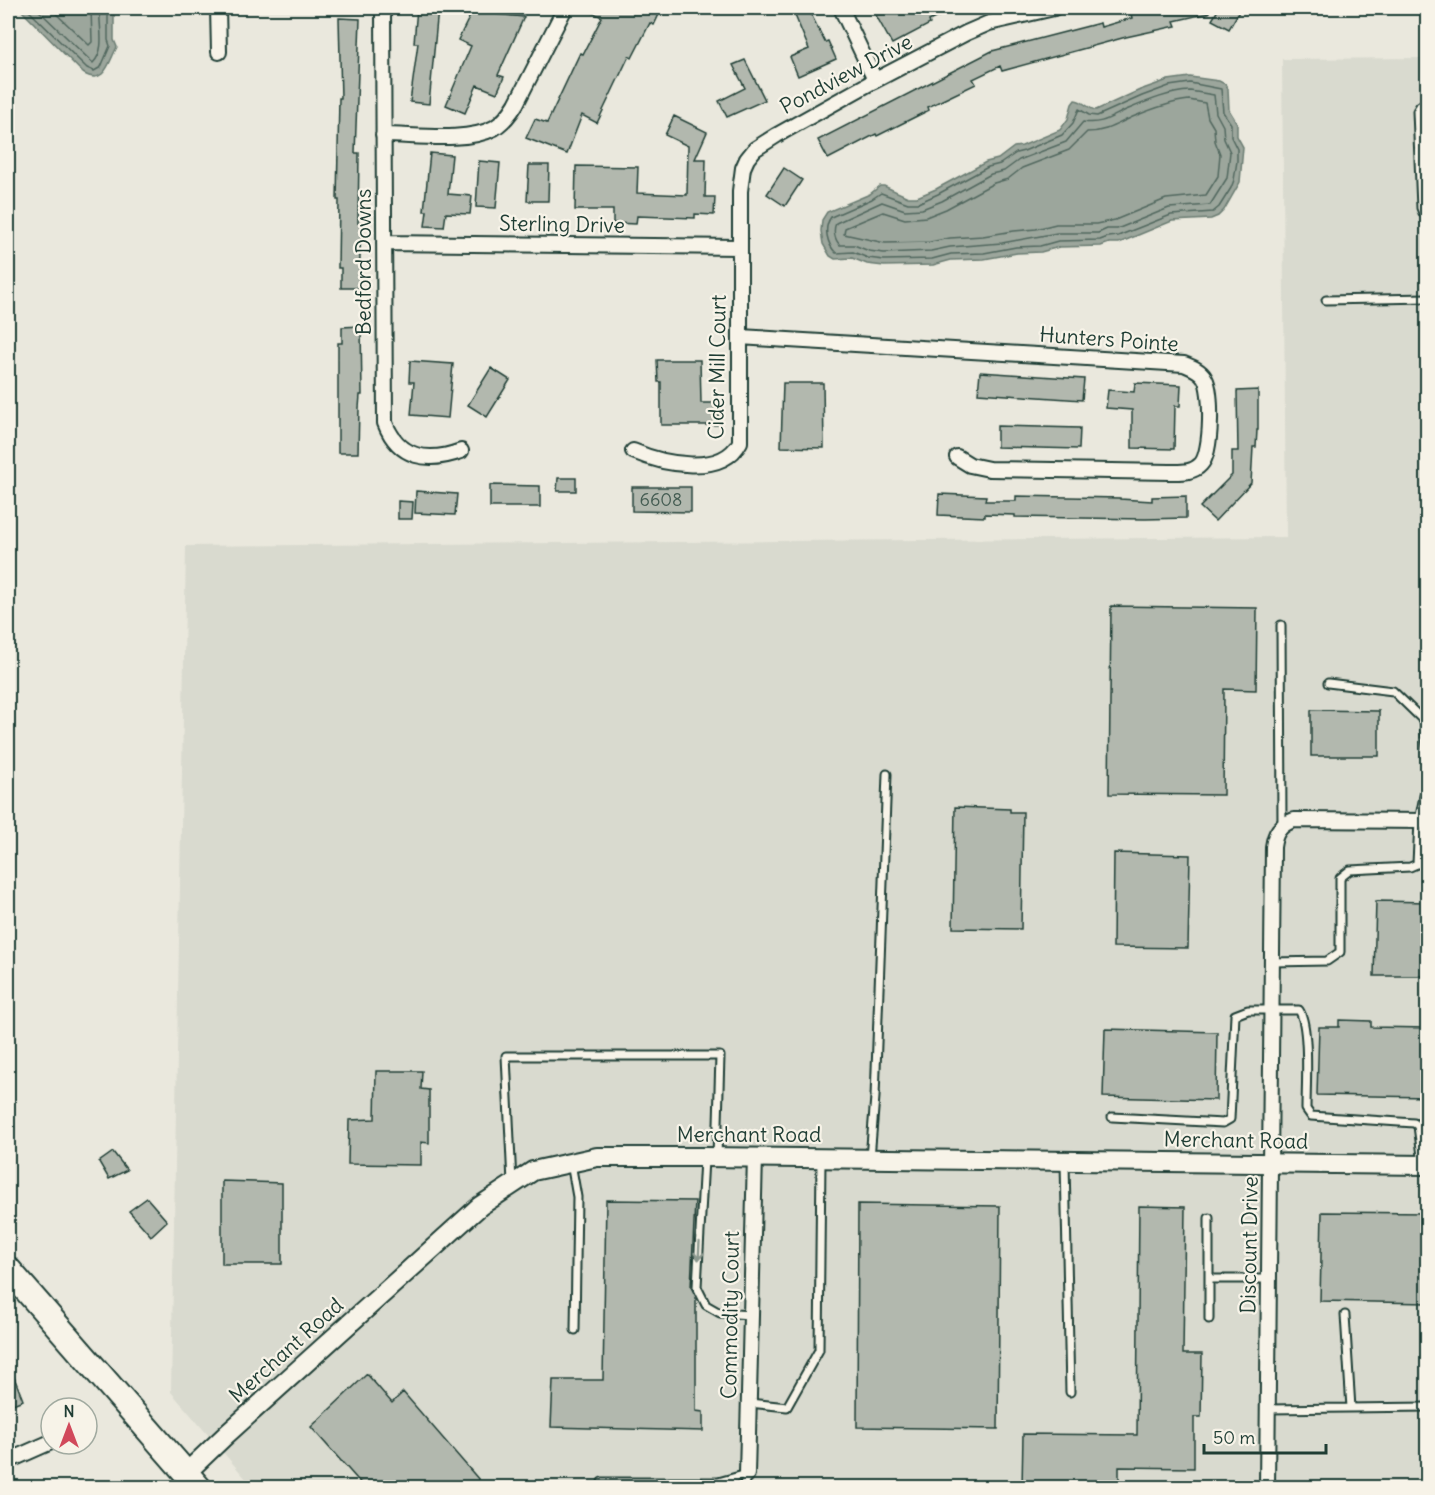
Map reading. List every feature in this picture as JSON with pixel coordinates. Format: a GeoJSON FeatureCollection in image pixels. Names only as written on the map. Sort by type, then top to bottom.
{"type":"FeatureCollection","features":[{"type":"Feature","properties":{"kind":"highway"},"geometry":{"type":"LineString","coordinates":[[8,1269],[193,1480]]}},
{"type":"Feature","properties":{"kind":"street"},"geometry":{"type":"LineString","coordinates":[[218,8],[219,52]]}},
{"type":"Feature","properties":{"kind":"street","name":"Bedford Downs"},"geometry":{"type":"LineString","coordinates":[[383,8],[385,423],[396,444],[419,457],[436,458],[461,451]]}},
{"type":"Feature","properties":{"kind":"street"},"geometry":{"type":"LineString","coordinates":[[383,135],[468,135],[494,128],[506,119],[516,105],[565,8]]}},
{"type":"Feature","properties":{"kind":"street"},"geometry":{"type":"LineString","coordinates":[[841,8],[875,80]]}},
{"type":"Feature","properties":{"kind":"street","name":"Pondview Drive"},"geometry":{"type":"LineString","coordinates":[[739,247],[742,168],[755,149],[875,80],[989,23],[1054,8]]}},
{"type":"Feature","properties":{"kind":"street","name":"Sterling Drive"},"geometry":{"type":"LineString","coordinates":[[384,243],[739,247]]}},
{"type":"Feature","properties":{"kind":"street","name":"Cider Mill Court"},"geometry":{"type":"LineString","coordinates":[[633,451],[656,460],[702,464],[719,462],[736,451],[741,432],[739,247]]}},
{"type":"Feature","properties":{"kind":"street","name":"Hunters Pointe"},"geometry":{"type":"LineString","coordinates":[[740,337],[1184,364],[1204,376],[1208,385],[1209,447],[1206,457],[1195,469],[1160,472],[989,469],[970,465],[957,457]]}},
{"type":"Feature","properties":{"kind":"street"},"geometry":{"type":"LineString","coordinates":[[1282,825],[1294,820],[1309,819],[1423,821]]}},
{"type":"Feature","properties":{"kind":"street","name":"Discount Drive"},"geometry":{"type":"LineString","coordinates":[[1267,1488],[1273,847],[1275,836],[1282,825]]}},
{"type":"Feature","properties":{"kind":"street","name":"Merchant Road"},"geometry":{"type":"LineString","coordinates":[[193,1480],[227,1434],[480,1206],[533,1171],[597,1157],[711,1156],[1426,1165]]}},
{"type":"Feature","properties":{"kind":"street","name":"Commodity Court"},"geometry":{"type":"LineString","coordinates":[[745,1481],[755,1156]]}},
{"type":"Feature","properties":{"kind":"street"},"geometry":{"type":"LineString","coordinates":[[8,1461],[39,1447]]}},
{"type":"Feature","properties":{"kind":"lane"},"geometry":{"type":"LineString","coordinates":[[1428,102],[1420,106],[1418,111],[1420,208],[1428,216]]}},
{"type":"Feature","properties":{"kind":"lane"},"geometry":{"type":"LineString","coordinates":[[1326,300],[1428,298]]}},
{"type":"Feature","properties":{"kind":"lane"},"geometry":{"type":"LineString","coordinates":[[1281,625],[1282,825]]}},
{"type":"Feature","properties":{"kind":"lane"},"geometry":{"type":"LineString","coordinates":[[1328,683],[1392,691],[1424,721],[1428,754]]}},
{"type":"Feature","properties":{"kind":"lane"},"geometry":{"type":"LineString","coordinates":[[870,1158],[875,1097],[887,774]]}},
{"type":"Feature","properties":{"kind":"lane"},"geometry":{"type":"LineString","coordinates":[[1272,962],[1327,961],[1340,952],[1340,878],[1350,870],[1401,868],[1417,864],[1428,776]]}},
{"type":"Feature","properties":{"kind":"lane"},"geometry":{"type":"LineString","coordinates":[[1112,1117],[1223,1123],[1230,1119],[1236,1016],[1248,1010],[1299,1010],[1303,1015],[1305,1034],[1306,1109],[1311,1116],[1414,1123],[1418,1126],[1426,1165]]}},
{"type":"Feature","properties":{"kind":"lane"},"geometry":{"type":"LineString","coordinates":[[512,1185],[506,1056],[720,1056],[711,1156],[702,1195],[697,1287],[706,1305],[720,1313],[751,1315]]}},
{"type":"Feature","properties":{"kind":"lane"},"geometry":{"type":"LineString","coordinates":[[749,1403],[787,1407],[819,1350],[821,1157]]}},
{"type":"Feature","properties":{"kind":"lane"},"geometry":{"type":"LineString","coordinates":[[1065,1160],[1070,1392]]}},
{"type":"Feature","properties":{"kind":"lane"},"geometry":{"type":"LineString","coordinates":[[571,1163],[577,1197],[576,1330]]}},
{"type":"Feature","properties":{"kind":"lane"},"geometry":{"type":"LineString","coordinates":[[1209,1218],[1209,1319]]}},
{"type":"Feature","properties":{"kind":"lane"},"geometry":{"type":"LineString","coordinates":[[1209,1280],[1270,1280]]}},
{"type":"Feature","properties":{"kind":"lane"},"geometry":{"type":"LineString","coordinates":[[1345,1316],[1351,1408]]}},
{"type":"Feature","properties":{"kind":"lane"},"geometry":{"type":"LineString","coordinates":[[1268,1409],[1428,1407]]}},
{"type":"Feature","properties":{"kind":"lane"},"geometry":{"type":"LineString","coordinates":[[602,1482],[745,1481]]}},
{"type":"Feature","properties":{"kind":"shaded area"},"geometry":{"type":"Polygon","coordinates":[[[1427,58],[1427,1487],[253,1487],[171,1392],[186,546],[1286,537],[1282,59],[1427,58]]]}},
{"type":"Feature","properties":{"kind":"water"},"geometry":{"type":"Polygon","coordinates":[[[19,8],[114,8],[114,40],[117,47],[105,71],[96,77],[83,73],[19,8]]]}},
{"type":"Feature","properties":{"kind":"water"},"geometry":{"type":"Polygon","coordinates":[[[1190,77],[1225,84],[1228,89],[1229,110],[1237,123],[1237,136],[1243,147],[1240,182],[1218,216],[1211,219],[1172,221],[1119,243],[1059,247],[1041,252],[1017,253],[984,259],[951,260],[933,265],[884,266],[867,264],[852,258],[835,259],[830,256],[823,244],[822,220],[827,212],[870,194],[880,186],[908,197],[917,197],[986,162],[998,159],[1014,147],[1022,146],[1060,130],[1068,119],[1075,100],[1096,110],[1168,80],[1190,77]]]}},
{"type":"Feature","properties":{"kind":"building"},"geometry":{"type":"Polygon","coordinates":[[[417,8],[438,9],[429,104],[410,102],[418,43],[414,43],[417,8]]]}},
{"type":"Feature","properties":{"kind":"building"},"geometry":{"type":"Polygon","coordinates":[[[583,8],[662,8],[654,25],[650,23],[632,58],[629,56],[597,123],[582,115],[567,154],[526,138],[535,119],[547,123],[580,53],[583,54],[602,17],[583,8]]]}},
{"type":"Feature","properties":{"kind":"building"},"geometry":{"type":"Polygon","coordinates":[[[808,8],[836,59],[798,76],[790,57],[809,49],[794,13],[808,8]]]}},
{"type":"Feature","properties":{"kind":"building"},"geometry":{"type":"Polygon","coordinates":[[[872,8],[956,8],[929,21],[930,24],[892,44],[872,8]]]}},
{"type":"Feature","properties":{"kind":"building"},"geometry":{"type":"Polygon","coordinates":[[[1159,8],[1208,8],[1209,13],[1174,21],[1176,26],[1126,37],[1002,71],[1000,66],[973,79],[976,84],[928,107],[929,110],[828,159],[818,140],[992,51],[1100,23],[1101,27],[1132,18],[1131,14],[1159,8]]]}},
{"type":"Feature","properties":{"kind":"building"},"geometry":{"type":"Polygon","coordinates":[[[1219,8],[1241,8],[1229,29],[1212,20],[1219,8]]]}},
{"type":"Feature","properties":{"kind":"building"},"geometry":{"type":"Polygon","coordinates":[[[472,12],[524,17],[498,75],[504,77],[497,93],[477,85],[465,113],[446,105],[471,46],[458,40],[472,12]]]}},
{"type":"Feature","properties":{"kind":"building"},"geometry":{"type":"Polygon","coordinates":[[[339,18],[360,19],[355,153],[359,153],[358,223],[361,223],[359,288],[341,288],[341,268],[338,268],[339,200],[337,200],[339,98],[341,98],[339,18]]]}},
{"type":"Feature","properties":{"kind":"building"},"geometry":{"type":"Polygon","coordinates":[[[745,60],[765,100],[727,117],[719,101],[745,88],[733,65],[745,60]]]}},
{"type":"Feature","properties":{"kind":"building"},"geometry":{"type":"Polygon","coordinates":[[[674,116],[707,132],[695,159],[706,159],[705,197],[715,197],[714,215],[695,214],[695,218],[637,216],[636,224],[613,223],[613,210],[575,210],[576,166],[638,167],[637,193],[687,195],[688,146],[665,135],[674,116]]]}},
{"type":"Feature","properties":{"kind":"building"},"geometry":{"type":"Polygon","coordinates":[[[430,153],[452,155],[448,194],[472,196],[470,214],[446,213],[444,227],[425,226],[427,211],[424,211],[430,153]]]}},
{"type":"Feature","properties":{"kind":"building"},"geometry":{"type":"Polygon","coordinates":[[[479,161],[500,163],[496,208],[476,207],[479,161]]]}},
{"type":"Feature","properties":{"kind":"building"},"geometry":{"type":"Polygon","coordinates":[[[529,165],[549,165],[548,201],[527,201],[529,165]]]}},
{"type":"Feature","properties":{"kind":"building"},"geometry":{"type":"Polygon","coordinates":[[[784,168],[802,180],[785,206],[767,194],[784,168]]]}},
{"type":"Feature","properties":{"kind":"building"},"geometry":{"type":"Polygon","coordinates":[[[361,326],[362,395],[360,395],[359,408],[358,453],[338,453],[338,343],[342,343],[342,327],[361,326]]]}},
{"type":"Feature","properties":{"kind":"building"},"geometry":{"type":"Polygon","coordinates":[[[657,360],[700,360],[701,403],[718,403],[718,425],[661,425],[661,382],[658,382],[657,360]]]}},
{"type":"Feature","properties":{"kind":"building"},"geometry":{"type":"Polygon","coordinates":[[[410,361],[453,364],[448,418],[411,415],[414,382],[409,382],[410,361]]]}},
{"type":"Feature","properties":{"kind":"building"},"geometry":{"type":"Polygon","coordinates":[[[491,368],[510,380],[487,417],[468,405],[491,368]]]}},
{"type":"Feature","properties":{"kind":"building"},"geometry":{"type":"Polygon","coordinates":[[[980,372],[1084,379],[1082,400],[978,393],[980,372]]]}},
{"type":"Feature","properties":{"kind":"building"},"geometry":{"type":"Polygon","coordinates":[[[783,383],[823,383],[824,448],[781,447],[783,383]]]}},
{"type":"Feature","properties":{"kind":"building"},"geometry":{"type":"Polygon","coordinates":[[[1135,383],[1181,385],[1180,406],[1175,406],[1174,449],[1132,448],[1132,410],[1106,408],[1108,390],[1134,392],[1135,383]]]}},
{"type":"Feature","properties":{"kind":"building"},"geometry":{"type":"Polygon","coordinates":[[[1258,390],[1258,430],[1256,447],[1253,447],[1251,483],[1215,521],[1200,507],[1232,475],[1232,451],[1238,451],[1237,391],[1258,390]]]}},
{"type":"Feature","properties":{"kind":"building"},"geometry":{"type":"Polygon","coordinates":[[[997,426],[1080,428],[1079,449],[997,447],[997,426]]]}},
{"type":"Feature","properties":{"kind":"building"},"geometry":{"type":"Polygon","coordinates":[[[558,478],[576,478],[576,491],[557,491],[558,478]]]}},
{"type":"Feature","properties":{"kind":"building"},"geometry":{"type":"Polygon","coordinates":[[[490,485],[540,486],[540,507],[490,507],[490,485]]]}},
{"type":"Feature","properties":{"kind":"building"},"geometry":{"type":"Polygon","coordinates":[[[632,487],[691,487],[691,512],[632,511],[632,487]]]}},
{"type":"Feature","properties":{"kind":"building"},"geometry":{"type":"Polygon","coordinates":[[[416,491],[457,494],[455,515],[415,513],[416,491]]]}},
{"type":"Feature","properties":{"kind":"building"},"geometry":{"type":"Polygon","coordinates":[[[939,494],[986,496],[985,501],[1016,501],[1016,496],[1120,498],[1152,501],[1152,497],[1186,496],[1186,518],[938,515],[939,494]]]}},
{"type":"Feature","properties":{"kind":"building"},"geometry":{"type":"Polygon","coordinates":[[[398,501],[413,502],[412,519],[398,519],[398,501]]]}},
{"type":"Feature","properties":{"kind":"building"},"geometry":{"type":"Polygon","coordinates":[[[1111,606],[1257,608],[1256,690],[1224,689],[1223,795],[1109,794],[1111,606]]]}},
{"type":"Feature","properties":{"kind":"building"},"geometry":{"type":"Polygon","coordinates":[[[1311,710],[1379,711],[1379,756],[1311,756],[1311,710]]]}},
{"type":"Feature","properties":{"kind":"building"},"geometry":{"type":"Polygon","coordinates":[[[955,807],[1010,809],[1010,812],[1023,812],[1021,929],[953,928],[955,807]]]}},
{"type":"Feature","properties":{"kind":"building"},"geometry":{"type":"Polygon","coordinates":[[[1114,853],[1190,855],[1188,948],[1113,947],[1114,853]]]}},
{"type":"Feature","properties":{"kind":"building"},"geometry":{"type":"Polygon","coordinates":[[[1376,901],[1428,902],[1428,976],[1374,976],[1376,901]]]}},
{"type":"Feature","properties":{"kind":"building"},"geometry":{"type":"Polygon","coordinates":[[[1339,1020],[1371,1021],[1371,1027],[1428,1028],[1428,1097],[1317,1095],[1319,1027],[1339,1027],[1339,1020]]]}},
{"type":"Feature","properties":{"kind":"building"},"geometry":{"type":"Polygon","coordinates":[[[1105,1029],[1217,1032],[1216,1100],[1103,1097],[1105,1029]]]}},
{"type":"Feature","properties":{"kind":"building"},"geometry":{"type":"Polygon","coordinates":[[[376,1071],[422,1071],[421,1089],[429,1090],[429,1143],[421,1142],[421,1165],[348,1164],[349,1120],[375,1119],[376,1071]]]}},
{"type":"Feature","properties":{"kind":"building"},"geometry":{"type":"Polygon","coordinates":[[[113,1152],[127,1170],[109,1179],[99,1162],[113,1152]]]}},
{"type":"Feature","properties":{"kind":"building"},"geometry":{"type":"Polygon","coordinates":[[[222,1181],[282,1183],[282,1264],[222,1264],[222,1181]]]}},
{"type":"Feature","properties":{"kind":"building"},"geometry":{"type":"Polygon","coordinates":[[[147,1198],[167,1221],[151,1236],[129,1211],[147,1198]]]}},
{"type":"Feature","properties":{"kind":"building"},"geometry":{"type":"Polygon","coordinates":[[[606,1200],[695,1201],[691,1287],[696,1297],[696,1411],[703,1412],[703,1431],[551,1427],[553,1380],[603,1380],[606,1200]]]}},
{"type":"Feature","properties":{"kind":"building"},"geometry":{"type":"Polygon","coordinates":[[[858,1204],[1000,1206],[998,1429],[857,1427],[858,1204]]]}},
{"type":"Feature","properties":{"kind":"building"},"geometry":{"type":"Polygon","coordinates":[[[1139,1206],[1185,1207],[1183,1354],[1202,1354],[1201,1417],[1194,1417],[1194,1468],[1119,1467],[1119,1488],[1022,1488],[1023,1434],[1137,1435],[1139,1206]]]}},
{"type":"Feature","properties":{"kind":"building"},"geometry":{"type":"Polygon","coordinates":[[[1322,1212],[1428,1213],[1428,1303],[1320,1301],[1322,1212]]]}},
{"type":"Feature","properties":{"kind":"building"},"geometry":{"type":"Polygon","coordinates":[[[8,1362],[23,1400],[8,1406],[8,1362]]]}},
{"type":"Feature","properties":{"kind":"building"},"geometry":{"type":"Polygon","coordinates":[[[367,1374],[392,1403],[403,1392],[486,1488],[365,1488],[311,1427],[367,1374]]]}}]}
